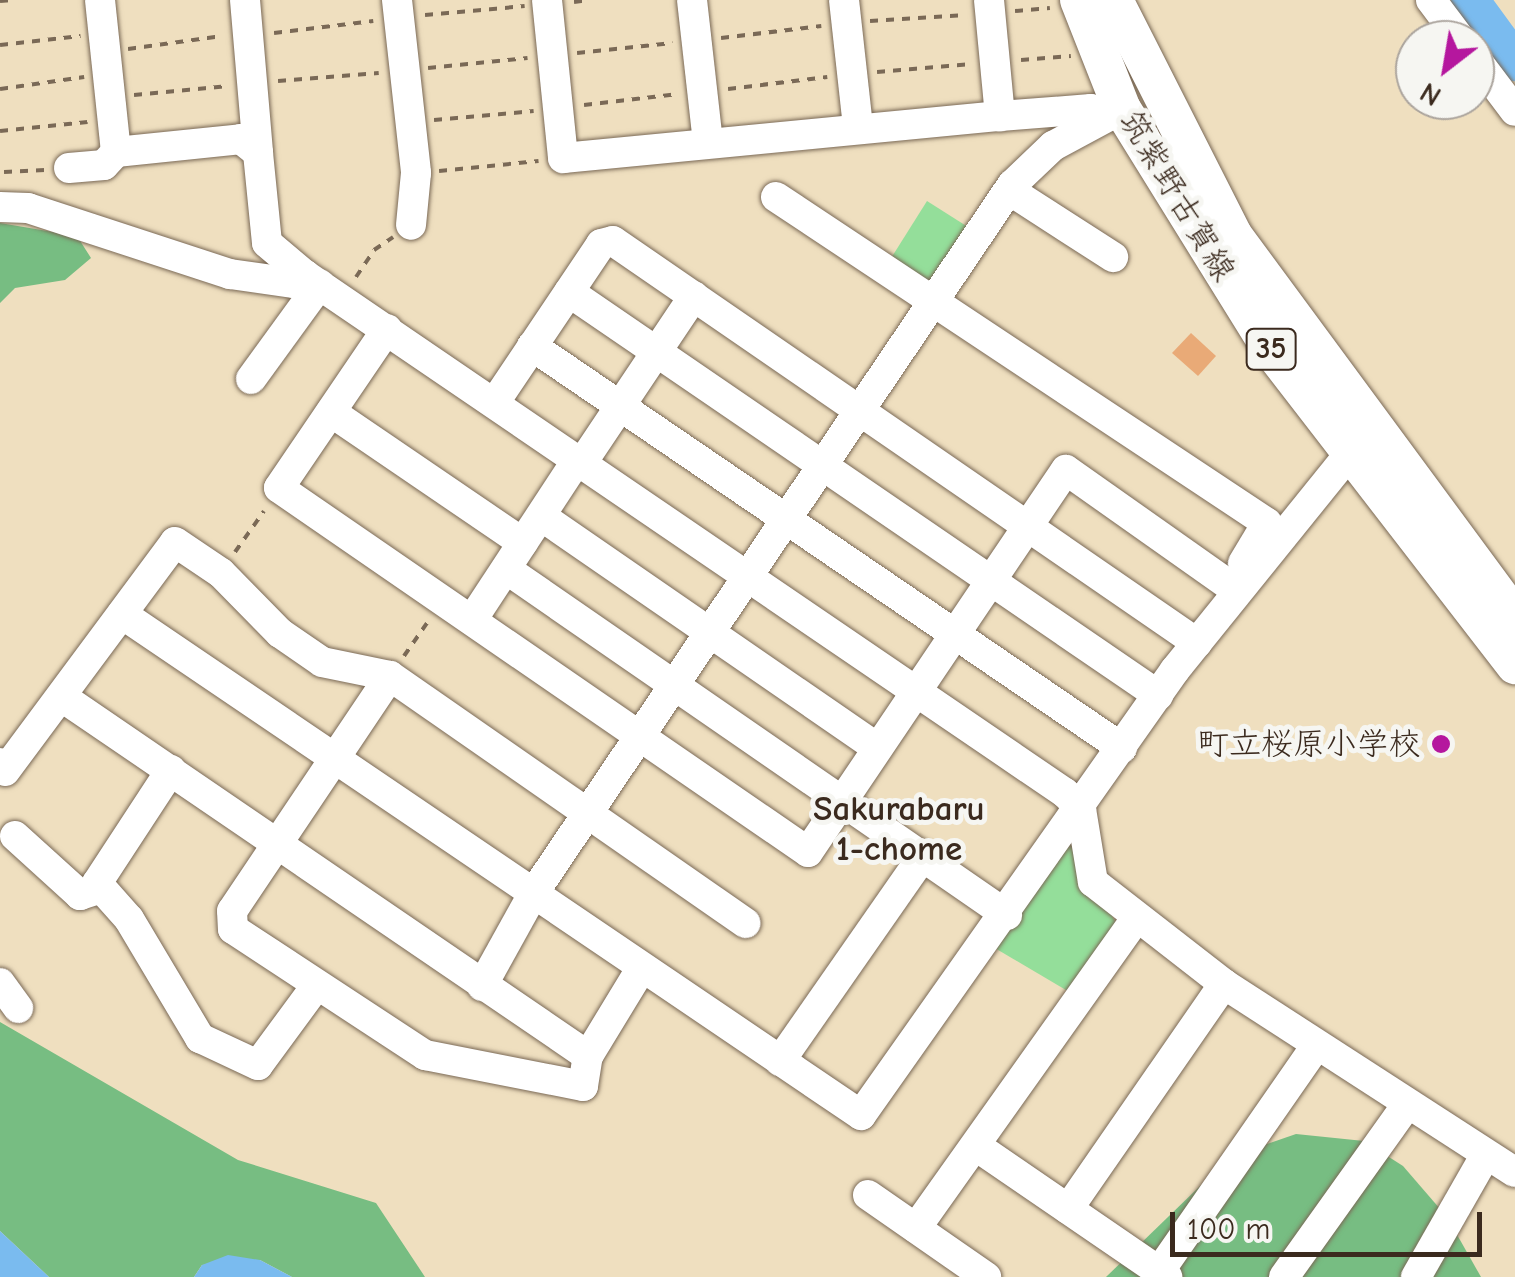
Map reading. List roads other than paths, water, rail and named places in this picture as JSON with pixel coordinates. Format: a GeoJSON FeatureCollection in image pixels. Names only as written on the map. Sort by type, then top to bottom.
{"type":"FeatureCollection","features":[{"type":"Feature","properties":{"kind":"main road","name":"筑紫野古賀線"},"geometry":{"type":"LineString","coordinates":[[1114,0],[1174,130],[1234,235],[1515,618]]}},
{"type":"Feature","properties":{"kind":"main road","name":"筑紫野古賀線"},"geometry":{"type":"LineString","coordinates":[[1070,4],[1116,112],[1270,348],[1515,665]]}},
{"type":"Feature","properties":{"kind":"street"},"geometry":{"type":"LineString","coordinates":[[100,0],[116,152]]}},
{"type":"Feature","properties":{"kind":"street"},"geometry":{"type":"LineString","coordinates":[[245,0],[235,36],[258,153],[267,244],[322,286],[752,576],[1081,809],[1093,882],[1136,919],[1316,1046],[1515,1172]]}},
{"type":"Feature","properties":{"kind":"street"},"geometry":{"type":"LineString","coordinates":[[692,0],[708,143]]}},
{"type":"Feature","properties":{"kind":"street"},"geometry":{"type":"LineString","coordinates":[[844,0],[858,127]]}},
{"type":"Feature","properties":{"kind":"street"},"geometry":{"type":"LineString","coordinates":[[547,2],[564,158],[858,127],[1091,109],[1116,112]]}},
{"type":"Feature","properties":{"kind":"street"},"geometry":{"type":"LineString","coordinates":[[990,6],[1000,116]]}},
{"type":"Feature","properties":{"kind":"street"},"geometry":{"type":"LineString","coordinates":[[393,13],[416,173],[412,225]]}},
{"type":"Feature","properties":{"kind":"street"},"geometry":{"type":"LineString","coordinates":[[1495,84],[1515,111]]}},
{"type":"Feature","properties":{"kind":"street"},"geometry":{"type":"LineString","coordinates":[[482,986],[532,894],[826,468],[1008,190],[1053,146],[1116,112]]}},
{"type":"Feature","properties":{"kind":"street"},"geometry":{"type":"LineString","coordinates":[[69,168],[104,165],[116,152],[242,139],[258,153]]}},
{"type":"Feature","properties":{"kind":"street"},"geometry":{"type":"LineString","coordinates":[[1008,190],[1114,257]]}},
{"type":"Feature","properties":{"kind":"street"},"geometry":{"type":"LineString","coordinates":[[776,197],[1267,522],[1208,614],[1206,632]]}},
{"type":"Feature","properties":{"kind":"street"},"geometry":{"type":"LineString","coordinates":[[0,206],[28,208],[230,274],[322,286]]}},
{"type":"Feature","properties":{"kind":"street"},"geometry":{"type":"LineString","coordinates":[[495,402],[601,244],[613,241],[1028,524],[1206,632]]}},
{"type":"Feature","properties":{"kind":"street"},"geometry":{"type":"LineString","coordinates":[[251,379],[322,286]]}},
{"type":"Feature","properties":{"kind":"street"},"geometry":{"type":"LineString","coordinates":[[568,292],[1158,695]]}},
{"type":"Feature","properties":{"kind":"street"},"geometry":{"type":"LineString","coordinates":[[472,620],[694,296]]}},
{"type":"Feature","properties":{"kind":"street"},"geometry":{"type":"LineString","coordinates":[[387,329],[279,488],[808,852],[1066,470],[1226,583]]}},
{"type":"Feature","properties":{"kind":"street"},"geometry":{"type":"LineString","coordinates":[[532,346],[1122,748]]}},
{"type":"Feature","properties":{"kind":"street"},"geometry":{"type":"LineString","coordinates":[[331,412],[678,686],[1007,915]]}},
{"type":"Feature","properties":{"kind":"street"},"geometry":{"type":"LineString","coordinates":[[122,614],[641,969],[862,1115],[1007,915],[1158,695],[1352,450]]}},
{"type":"Feature","properties":{"kind":"street"},"geometry":{"type":"LineString","coordinates":[[541,516],[877,748]]}},
{"type":"Feature","properties":{"kind":"street"},"geometry":{"type":"LineString","coordinates":[[2,771],[62,697],[175,542],[222,573],[280,633],[322,662],[390,676],[746,923]]}},
{"type":"Feature","properties":{"kind":"street"},"geometry":{"type":"LineString","coordinates":[[390,676],[232,911],[233,929],[425,1055],[583,1086],[588,1056],[641,969]]}},
{"type":"Feature","properties":{"kind":"street"},"geometry":{"type":"LineString","coordinates":[[62,697],[278,840],[482,986],[588,1056]]}},
{"type":"Feature","properties":{"kind":"street"},"geometry":{"type":"LineString","coordinates":[[171,770],[97,883],[129,919],[200,1038],[258,1065],[316,986]]}},
{"type":"Feature","properties":{"kind":"street"},"geometry":{"type":"LineString","coordinates":[[14,836],[80,896],[102,888]]}},
{"type":"Feature","properties":{"kind":"street"},"geometry":{"type":"LineString","coordinates":[[780,1062],[923,856]]}},
{"type":"Feature","properties":{"kind":"street"},"geometry":{"type":"LineString","coordinates":[[916,1228],[1136,919]]}},
{"type":"Feature","properties":{"kind":"street"},"geometry":{"type":"LineString","coordinates":[[0,984],[18,1008]]}},
{"type":"Feature","properties":{"kind":"street"},"geometry":{"type":"LineString","coordinates":[[1068,1209],[1224,984]]}},
{"type":"Feature","properties":{"kind":"street"},"geometry":{"type":"LineString","coordinates":[[976,1146],[1163,1274],[1316,1046]]}},
{"type":"Feature","properties":{"kind":"street"},"geometry":{"type":"LineString","coordinates":[[1284,1277],[1406,1106]]}},
{"type":"Feature","properties":{"kind":"street"},"geometry":{"type":"LineString","coordinates":[[1416,1277],[1485,1156]]}},
{"type":"Feature","properties":{"kind":"street"},"geometry":{"type":"LineString","coordinates":[[868,1194],[986,1277]]}},
{"type":"Feature","properties":{"kind":"water"},"geometry":{"type":"Polygon","coordinates":[[[0,1231],[49,1277],[0,1277],[0,1231]]]}},
{"type":"Feature","properties":{"kind":"water"},"geometry":{"type":"Polygon","coordinates":[[[228,1255],[260,1260],[292,1277],[194,1277],[202,1265],[228,1255]]]}},
{"type":"Feature","properties":{"kind":"waterway"},"geometry":{"type":"LineString","coordinates":[[1470,0],[1515,62]]}},
{"type":"Feature","properties":{"kind":"place","name":"町立桜原小学校"},"geometry":{"type":"Point","coordinates":[1441,744]}},
{"type":"Feature","properties":{"kind":"district","name":"Sakurabaru 1-chome"},"geometry":{"type":"Point","coordinates":[899,829]}}]}
